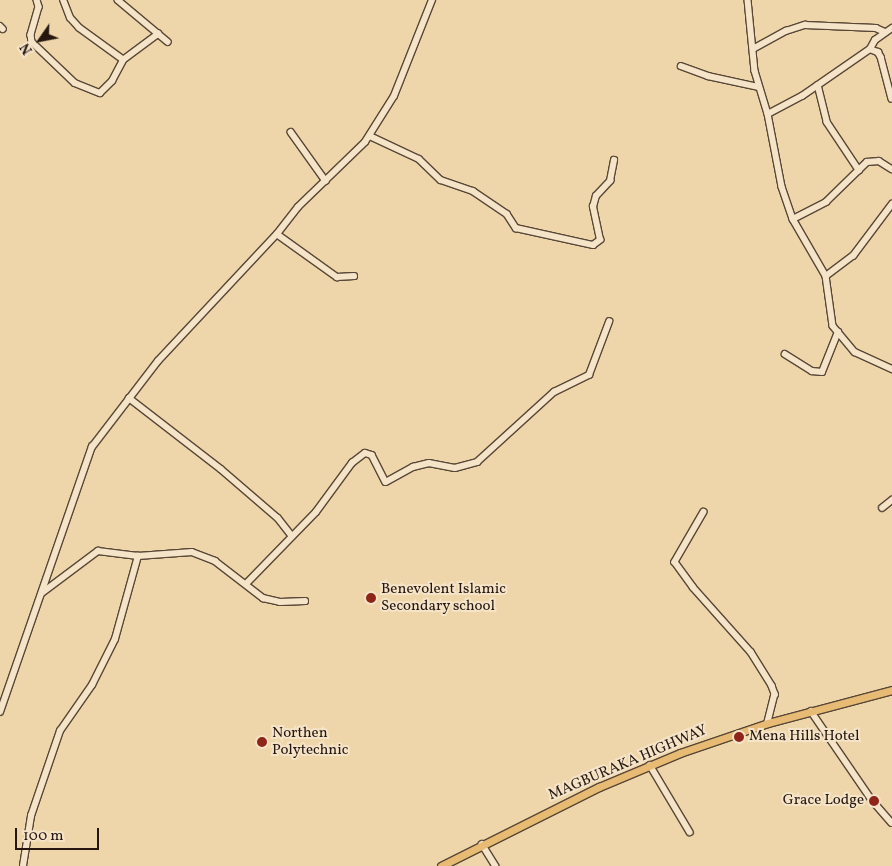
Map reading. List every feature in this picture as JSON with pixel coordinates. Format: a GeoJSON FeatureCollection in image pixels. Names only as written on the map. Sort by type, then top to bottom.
{"type":"FeatureCollection","features":[{"type":"Feature","properties":{"kind":"main road","name":"MAGBURAKA HIGHWAY"},"geometry":{"type":"LineString","coordinates":[[440,866],[482,844],[650,765],[768,723],[892,690]]}},
{"type":"Feature","properties":{"kind":"street"},"geometry":{"type":"LineString","coordinates":[[37,0],[39,7],[30,35],[32,42],[75,83],[100,92],[112,81],[123,60],[158,34]]}},
{"type":"Feature","properties":{"kind":"street"},"geometry":{"type":"LineString","coordinates":[[63,0],[70,18],[79,28],[123,60]]}},
{"type":"Feature","properties":{"kind":"street"},"geometry":{"type":"LineString","coordinates":[[118,0],[168,42]]}},
{"type":"Feature","properties":{"kind":"street"},"geometry":{"type":"LineString","coordinates":[[0,712],[42,593],[84,461],[158,361],[277,234],[298,207],[370,136],[394,96],[432,0]]}},
{"type":"Feature","properties":{"kind":"street"},"geometry":{"type":"LineString","coordinates":[[748,0],[759,87],[768,114],[774,154],[793,219],[826,276],[830,311],[838,332],[854,352],[892,369]]}},
{"type":"Feature","properties":{"kind":"street"},"geometry":{"type":"LineString","coordinates":[[753,49],[786,30],[805,25],[876,28],[885,32]]}},
{"type":"Feature","properties":{"kind":"street"},"geometry":{"type":"LineString","coordinates":[[768,114],[818,85],[870,49],[885,32],[892,28]]}},
{"type":"Feature","properties":{"kind":"street"},"geometry":{"type":"LineString","coordinates":[[870,49],[878,52],[881,57],[892,98]]}},
{"type":"Feature","properties":{"kind":"street"},"geometry":{"type":"LineString","coordinates":[[681,66],[708,76],[759,87]]}},
{"type":"Feature","properties":{"kind":"street"},"geometry":{"type":"LineString","coordinates":[[818,85],[827,122],[859,170]]}},
{"type":"Feature","properties":{"kind":"street"},"geometry":{"type":"LineString","coordinates":[[291,132],[326,181]]}},
{"type":"Feature","properties":{"kind":"street"},"geometry":{"type":"LineString","coordinates":[[370,136],[419,158],[441,180],[473,191],[506,214],[516,228],[593,245],[600,240],[593,207],[596,196],[610,181],[614,160]]}},
{"type":"Feature","properties":{"kind":"street"},"geometry":{"type":"LineString","coordinates":[[793,219],[826,202],[859,170],[873,160],[892,170]]}},
{"type":"Feature","properties":{"kind":"street"},"geometry":{"type":"LineString","coordinates":[[826,276],[853,256],[892,204]]}},
{"type":"Feature","properties":{"kind":"street"},"geometry":{"type":"LineString","coordinates":[[277,234],[337,277],[354,276]]}},
{"type":"Feature","properties":{"kind":"street"},"geometry":{"type":"LineString","coordinates":[[246,584],[316,512],[352,463],[365,453],[372,455],[386,482],[414,467],[429,464],[455,468],[477,462],[554,392],[589,375],[609,322]]}},
{"type":"Feature","properties":{"kind":"street"},"geometry":{"type":"LineString","coordinates":[[785,354],[812,371],[822,372],[838,332]]}},
{"type":"Feature","properties":{"kind":"street"},"geometry":{"type":"LineString","coordinates":[[129,398],[221,468],[278,518],[292,536]]}},
{"type":"Feature","properties":{"kind":"street"},"geometry":{"type":"LineString","coordinates":[[882,508],[892,500]]}},
{"type":"Feature","properties":{"kind":"street"},"geometry":{"type":"LineString","coordinates":[[704,512],[675,562],[693,587],[750,652],[772,686],[774,694],[768,723]]}},
{"type":"Feature","properties":{"kind":"street"},"geometry":{"type":"LineString","coordinates":[[42,593],[98,551],[138,556],[192,552],[215,561],[263,598],[273,601],[305,601]]}},
{"type":"Feature","properties":{"kind":"street"},"geometry":{"type":"LineString","coordinates":[[23,866],[31,816],[60,731],[95,680],[115,639],[138,556]]}},
{"type":"Feature","properties":{"kind":"street"},"geometry":{"type":"LineString","coordinates":[[811,711],[872,800],[892,823]]}},
{"type":"Feature","properties":{"kind":"street"},"geometry":{"type":"LineString","coordinates":[[650,765],[690,832]]}},
{"type":"Feature","properties":{"kind":"street"},"geometry":{"type":"LineString","coordinates":[[482,844],[496,866]]}},
{"type":"Feature","properties":{"kind":"place","name":"Benevolent Islamic Secondary school"},"geometry":{"type":"Point","coordinates":[371,598]}},
{"type":"Feature","properties":{"kind":"place","name":"Mena Hills Hotel"},"geometry":{"type":"Point","coordinates":[739,737]}},
{"type":"Feature","properties":{"kind":"place","name":"Northen Polytechnic"},"geometry":{"type":"Point","coordinates":[262,742]}},
{"type":"Feature","properties":{"kind":"place","name":"Grace Lodge"},"geometry":{"type":"Point","coordinates":[874,801]}}]}
